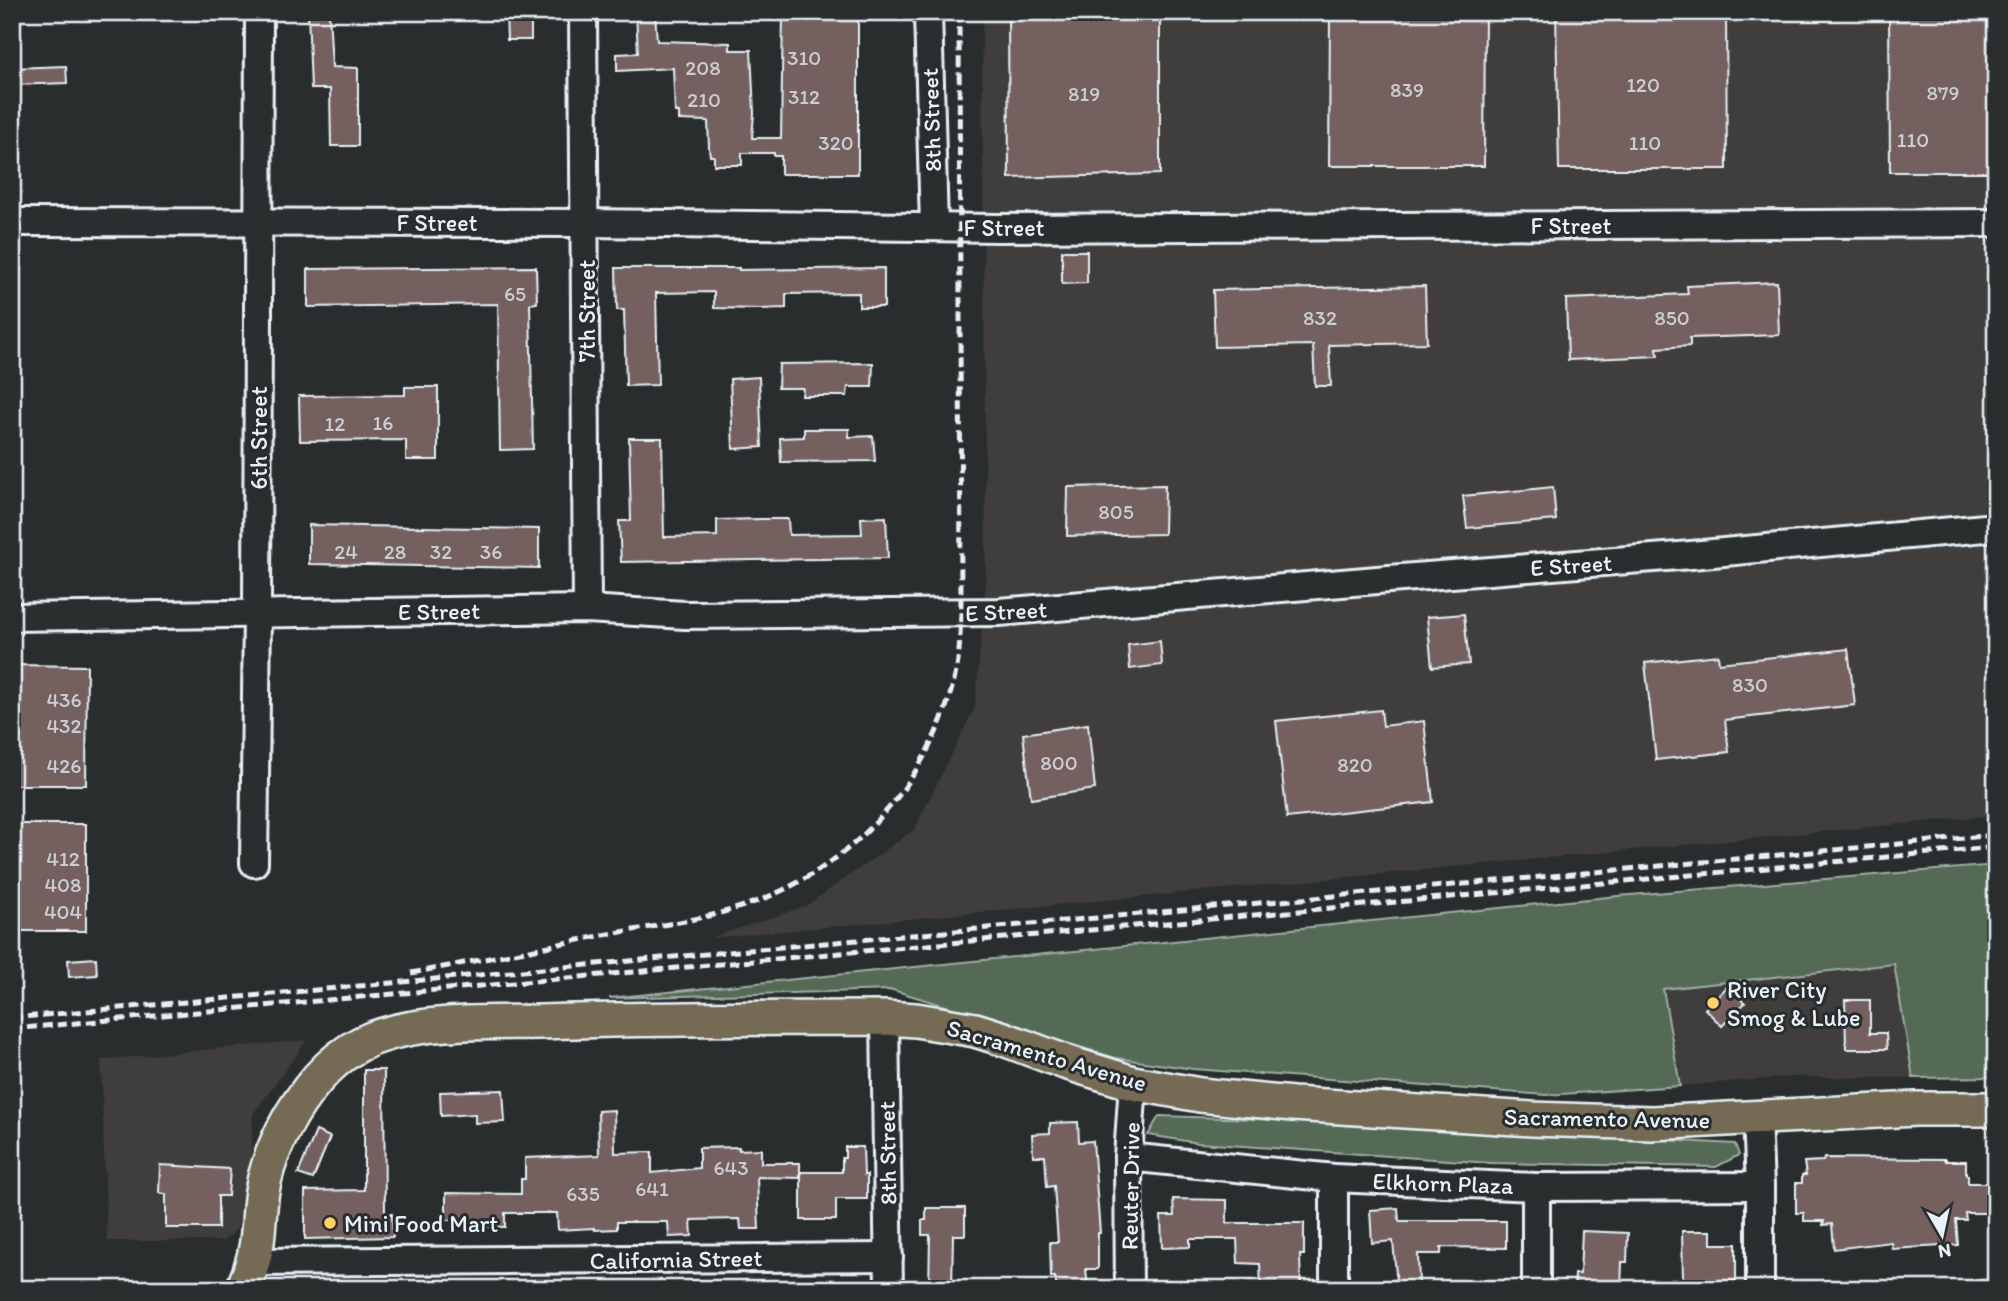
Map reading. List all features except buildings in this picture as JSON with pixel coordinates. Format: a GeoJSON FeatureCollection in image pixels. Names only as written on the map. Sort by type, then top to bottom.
{"type":"FeatureCollection","features":[{"type":"Feature","properties":{"kind":"main road","name":"Sacramento Avenue"},"geometry":{"type":"LineString","coordinates":[[248,1275],[258,1228],[262,1191],[272,1155],[300,1102],[317,1079],[338,1058],[359,1044],[405,1029],[618,1019],[885,1018],[916,1020],[975,1030],[1133,1083],[1200,1095],[1293,1104],[1532,1119],[1652,1123],[1916,1109],[1996,1109]]}},
{"type":"Feature","properties":{"kind":"street","name":"6th Street"},"geometry":{"type":"LineString","coordinates":[[254,863],[259,12]]}},
{"type":"Feature","properties":{"kind":"street","name":"7th Street"},"geometry":{"type":"LineString","coordinates":[[583,12],[587,609]]}},
{"type":"Feature","properties":{"kind":"street","name":"8th Street"},"geometry":{"type":"LineString","coordinates":[[928,12],[934,227]]}},
{"type":"Feature","properties":{"kind":"street","name":"F Street"},"geometry":{"type":"LineString","coordinates":[[12,222],[259,221],[934,227],[1996,223]]}},
{"type":"Feature","properties":{"kind":"street","name":"E Street"},"geometry":{"type":"LineString","coordinates":[[12,617],[587,609],[685,615],[999,612],[1996,527]]}},
{"type":"Feature","properties":{"kind":"street","name":"8th Street"},"geometry":{"type":"LineString","coordinates":[[885,1018],[889,1289]]}},
{"type":"Feature","properties":{"kind":"street","name":"Reuter Drive"},"geometry":{"type":"LineString","coordinates":[[1129,1289],[1128,1157],[1133,1083]]}},
{"type":"Feature","properties":{"kind":"street"},"geometry":{"type":"LineString","coordinates":[[1757,1118],[1760,1289]]}},
{"type":"Feature","properties":{"kind":"street","name":"Elkhorn Plaza"},"geometry":{"type":"LineString","coordinates":[[1128,1157],[1334,1178],[1536,1187],[1760,1186]]}},
{"type":"Feature","properties":{"kind":"street"},"geometry":{"type":"LineString","coordinates":[[1334,1178],[1334,1289]]}},
{"type":"Feature","properties":{"kind":"street"},"geometry":{"type":"LineString","coordinates":[[1536,1187],[1536,1289]]}},
{"type":"Feature","properties":{"kind":"street","name":"California Street"},"geometry":{"type":"LineString","coordinates":[[248,1275],[889,1257]]}},
{"type":"Feature","properties":{"kind":"shaded area"},"geometry":{"type":"Polygon","coordinates":[[[982,12],[1996,12],[1996,815],[710,938],[806,906],[914,830],[975,707],[986,583],[982,12]]]}},
{"type":"Feature","properties":{"kind":"shaded area"},"geometry":{"type":"Polygon","coordinates":[[[1894,964],[1913,1078],[1788,1077],[1680,1086],[1663,989],[1894,964]]]}},
{"type":"Feature","properties":{"kind":"shaded area"},"geometry":{"type":"Polygon","coordinates":[[[307,1040],[253,1114],[251,1173],[237,1229],[223,1241],[107,1241],[101,1060],[307,1040]]]}},
{"type":"Feature","properties":{"kind":"green space"},"geometry":{"type":"Polygon","coordinates":[[[1996,865],[1996,1077],[1913,1078],[1894,964],[1663,989],[1680,1086],[1546,1095],[1193,1069],[1116,1058],[893,990],[609,998],[1618,896],[1996,865]]]}},
{"type":"Feature","properties":{"kind":"green space"},"geometry":{"type":"Polygon","coordinates":[[[1159,1116],[1325,1121],[1735,1144],[1739,1155],[1716,1167],[1491,1163],[1198,1143],[1148,1135],[1159,1116]]]}},
{"type":"Feature","properties":{"kind":"railway"},"geometry":{"type":"LineString","coordinates":[[411,973],[699,918],[755,902],[792,885],[827,864],[858,839],[886,811],[911,779],[931,744],[946,707],[957,667],[961,614],[959,12]]}},
{"type":"Feature","properties":{"kind":"railway"},"geometry":{"type":"LineString","coordinates":[[12,1018],[1996,835]]}},
{"type":"Feature","properties":{"kind":"railway"},"geometry":{"type":"LineString","coordinates":[[12,1029],[1996,847]]}},
{"type":"Feature","properties":{"kind":"place","name":"River City Smog & Lube"},"geometry":{"type":"Point","coordinates":[1713,1003]}},
{"type":"Feature","properties":{"kind":"place","name":"Mini Food Mart"},"geometry":{"type":"Point","coordinates":[330,1223]}}]}
